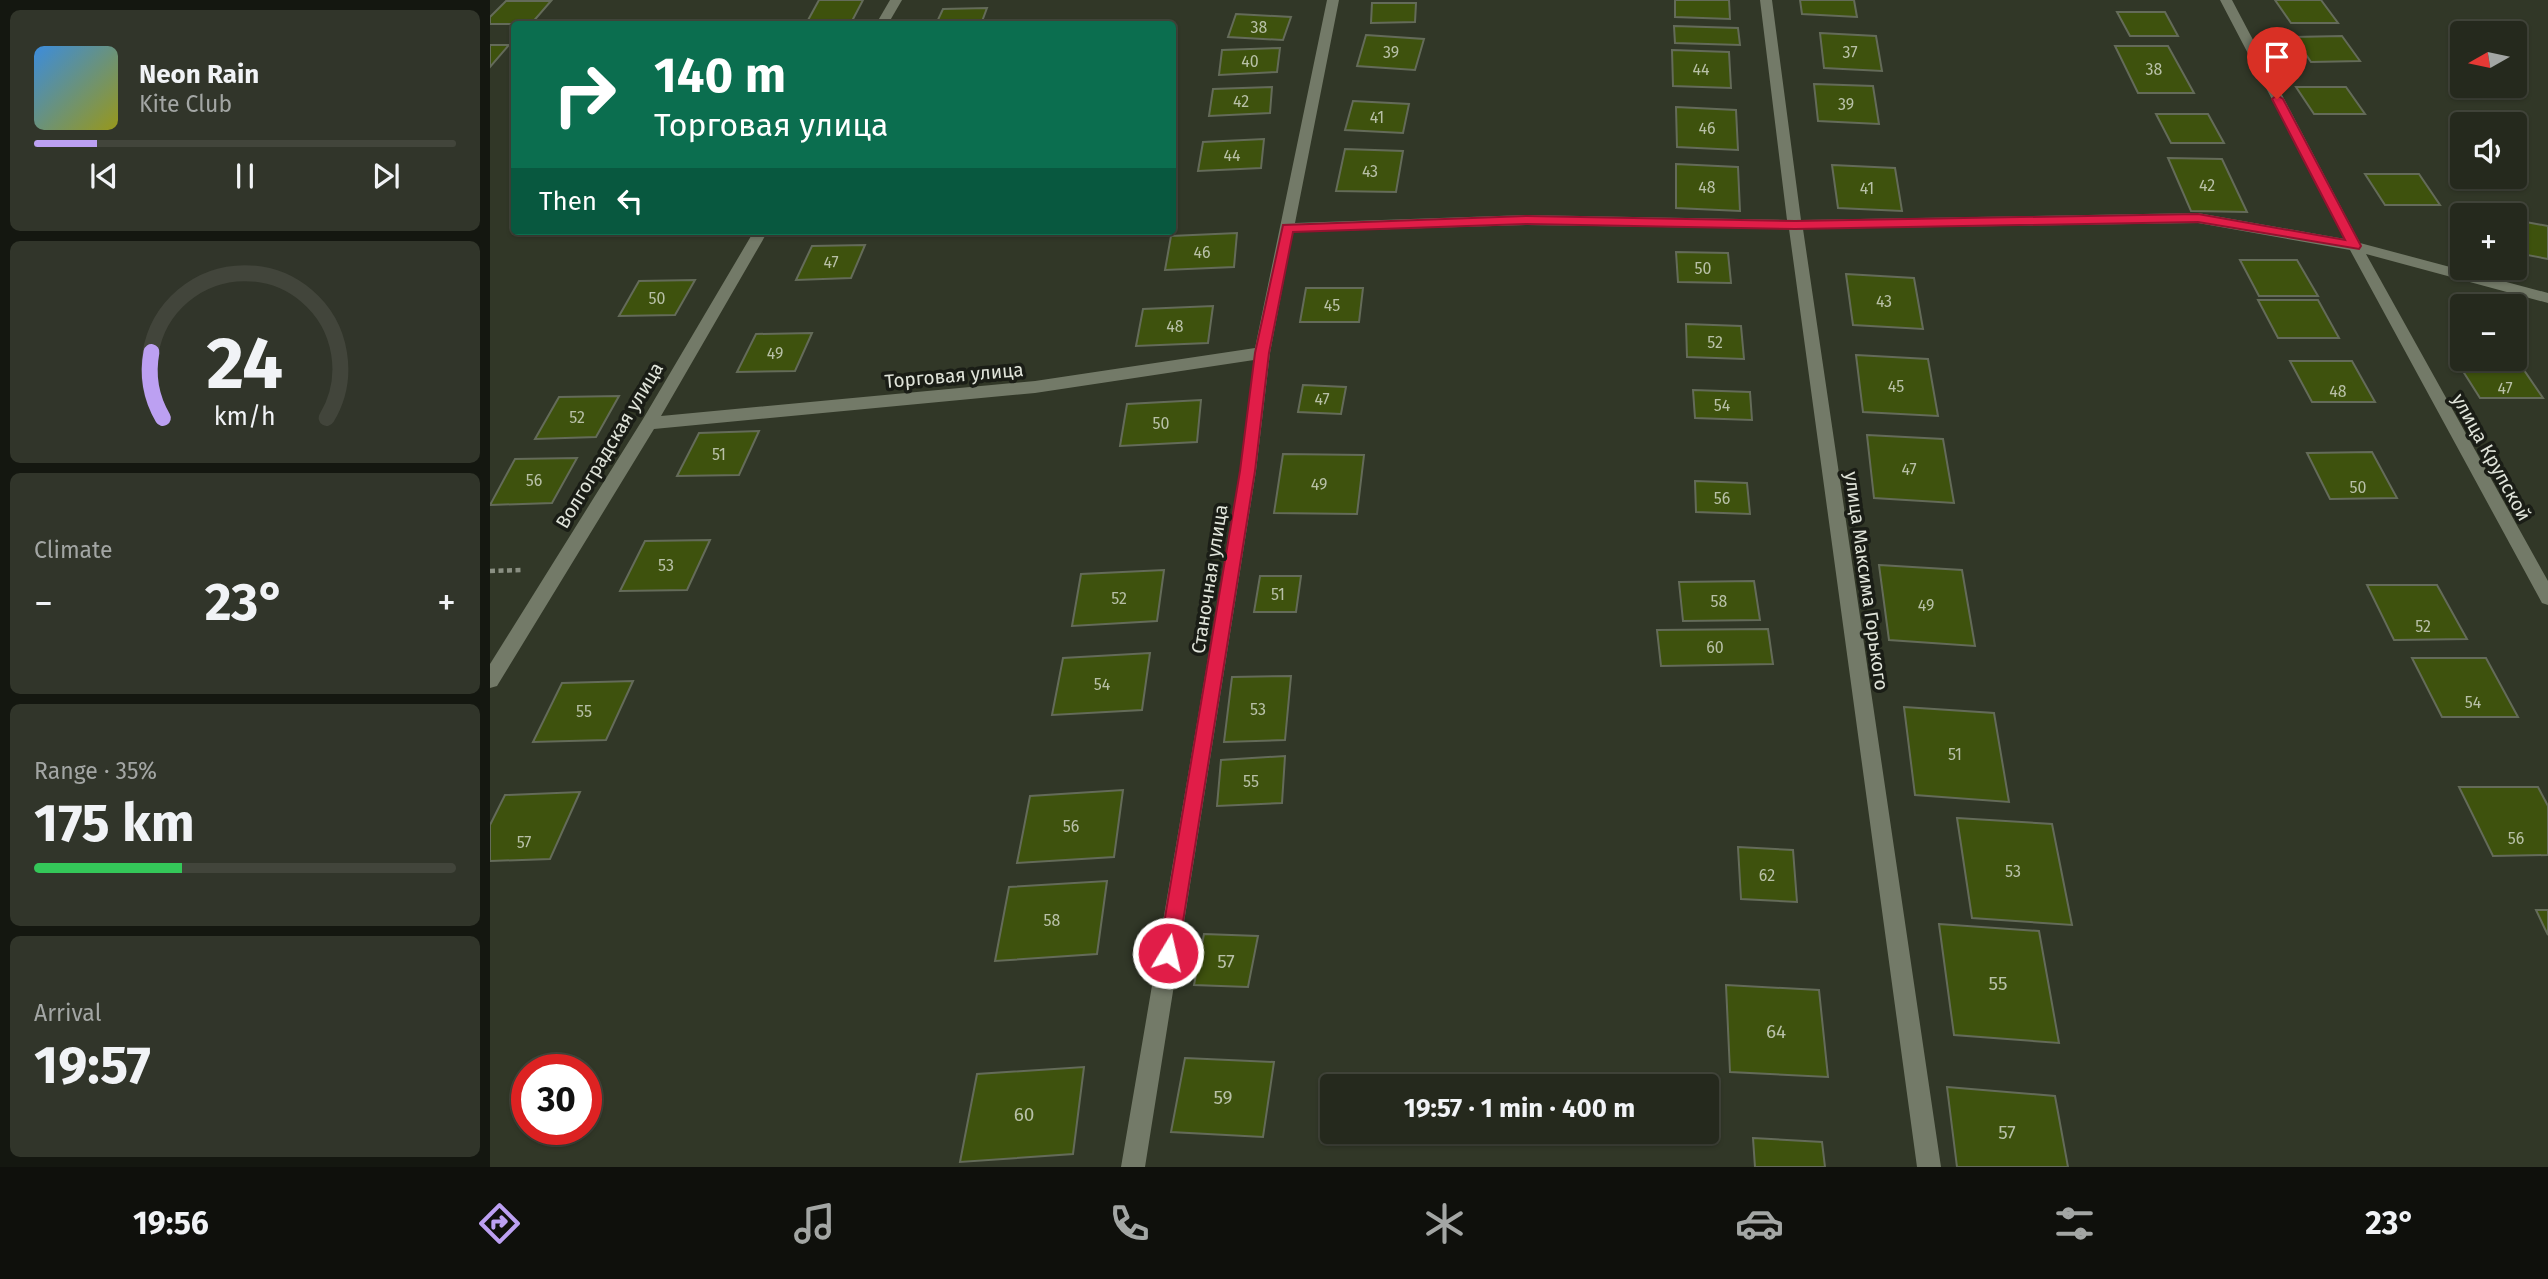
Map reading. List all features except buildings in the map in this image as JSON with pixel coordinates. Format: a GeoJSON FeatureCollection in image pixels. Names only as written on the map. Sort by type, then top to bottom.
{"type":"FeatureCollection","features":[{"type":"Feature","properties":{"kind":"street"},"geometry":{"type":"LineString","coordinates":[[884,21],[896,0]]}},
{"type":"Feature","properties":{"kind":"street","name":"Станочная улица"},"geometry":{"type":"LineString","coordinates":[[1133,1167],[1248,471],[1262,353],[1333,0]]}},
{"type":"Feature","properties":{"kind":"street","name":"улица Максима Горького"},"geometry":{"type":"LineString","coordinates":[[1766,0],[1795,225],[1930,1167]]}},
{"type":"Feature","properties":{"kind":"street","name":"улица Крупской"},"geometry":{"type":"LineString","coordinates":[[2226,0],[2355,246],[2548,598]]}},
{"type":"Feature","properties":{"kind":"street"},"geometry":{"type":"LineString","coordinates":[[1287,228],[1527,220],[1795,225],[2198,218],[2355,246],[2548,298]]}},
{"type":"Feature","properties":{"kind":"street","name":"Волгоградская улица"},"geometry":{"type":"LineString","coordinates":[[490,680],[649,423],[759,235]]}},
{"type":"Feature","properties":{"kind":"street","name":"Торговая улица"},"geometry":{"type":"LineString","coordinates":[[649,423],[1035,387],[1262,353]]}},
{"type":"Feature","properties":{"kind":"route"},"geometry":{"type":"LineString","coordinates":[[1168,953],[1248,471],[1262,353],[1287,228],[1527,220],[1795,225],[2198,218],[2355,246],[2277,99]]}}]}
